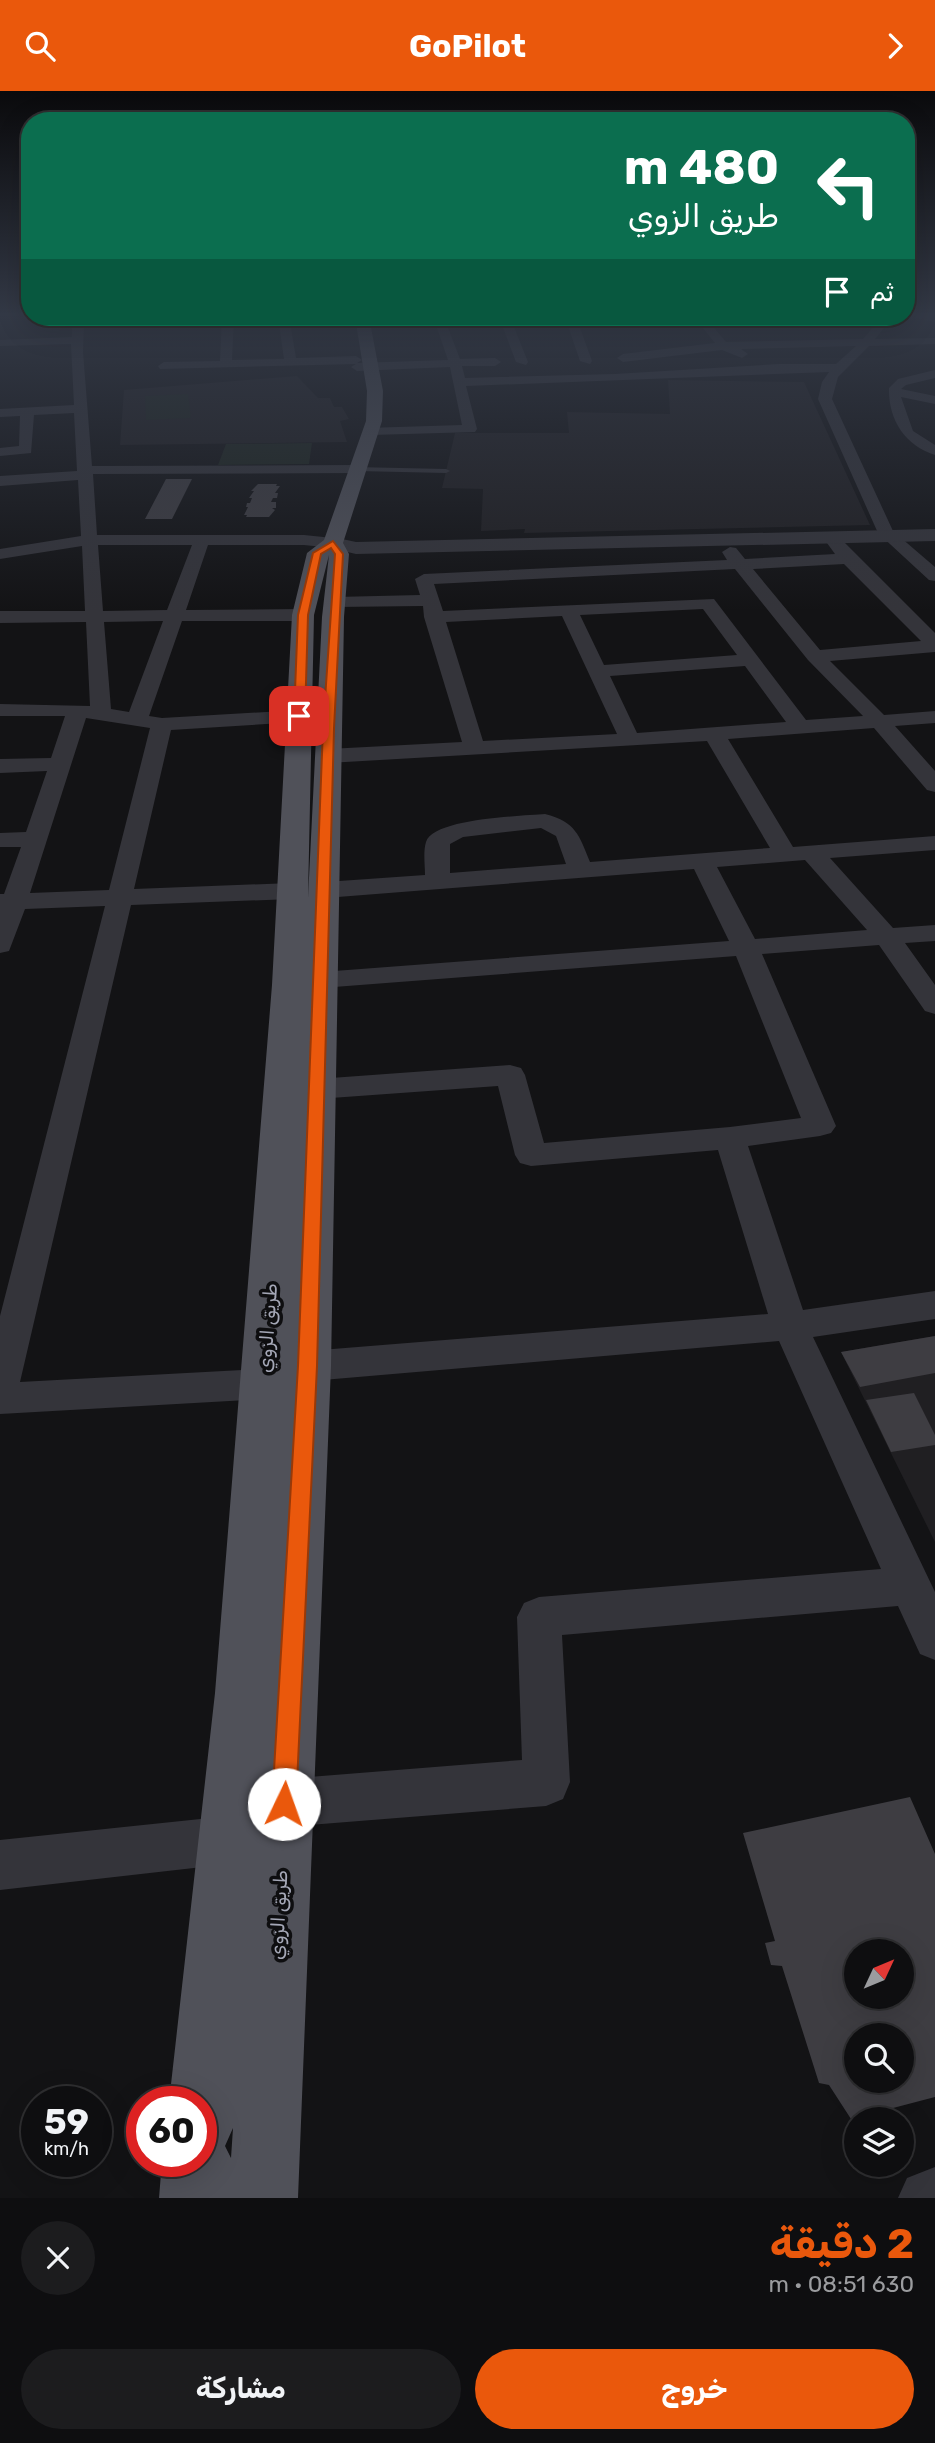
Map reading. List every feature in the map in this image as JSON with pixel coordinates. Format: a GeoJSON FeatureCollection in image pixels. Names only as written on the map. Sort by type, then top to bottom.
{"type":"FeatureCollection","features":[{"type":"Feature","properties":{"kind":"main road","name":"طريق الزوي"},"geometry":{"type":"LineString","coordinates":[[263,2198],[307,1366],[321,980],[308,890],[299,716],[319,608],[339,554],[333,543],[371,431],[374,414]]}},
{"type":"Feature","properties":{"kind":"main road","name":"طريق الزوي"},"geometry":{"type":"LineString","coordinates":[[205,2086],[243,1693],[263,1384],[308,890],[328,756],[319,608]]}},
{"type":"Feature","properties":{"kind":"main road"},"geometry":{"type":"LineString","coordinates":[[194,2198],[196,2177]]}},
{"type":"Feature","properties":{"kind":"street"},"geometry":{"type":"LineString","coordinates":[[0,452],[26,450],[27,414]]}},
{"type":"Feature","properties":{"kind":"street"},"geometry":{"type":"LineString","coordinates":[[0,945],[7,902],[35,839],[60,764],[90,712],[94,615],[80,414]]}},
{"type":"Feature","properties":{"kind":"street"},"geometry":{"type":"LineString","coordinates":[[371,431],[470,429],[467,414]]}},
{"type":"Feature","properties":{"kind":"street"},"geometry":{"type":"LineString","coordinates":[[832,414],[889,535],[935,576]]}},
{"type":"Feature","properties":{"kind":"street"},"geometry":{"type":"LineString","coordinates":[[902,414],[907,433],[934,451]]}},
{"type":"Feature","properties":{"kind":"street"},"geometry":{"type":"LineString","coordinates":[[1,474],[357,469]]}},
{"type":"Feature","properties":{"kind":"street"},"geometry":{"type":"LineString","coordinates":[[0,554],[89,540],[304,540],[356,548],[935,533]]}},
{"type":"Feature","properties":{"kind":"street"},"geometry":{"type":"LineString","coordinates":[[830,536],[848,559],[935,645]]}},
{"type":"Feature","properties":{"kind":"street"},"geometry":{"type":"LineString","coordinates":[[0,1389],[120,898],[150,722],[176,615],[202,539]]}},
{"type":"Feature","properties":{"kind":"street"},"geometry":{"type":"LineString","coordinates":[[720,539],[815,656],[879,721],[925,761],[935,785]]}},
{"type":"Feature","properties":{"kind":"street"},"geometry":{"type":"LineString","coordinates":[[517,543],[533,593]]}},
{"type":"Feature","properties":{"kind":"street"},"geometry":{"type":"LineString","coordinates":[[0,617],[176,615],[319,608],[431,608],[740,564],[848,559]]}},
{"type":"Feature","properties":{"kind":"street"},"geometry":{"type":"LineString","coordinates":[[474,748],[424,579],[533,593],[569,611],[708,603],[800,727]]}},
{"type":"Feature","properties":{"kind":"street"},"geometry":{"type":"LineString","coordinates":[[569,611],[631,740]]}},
{"type":"Feature","properties":{"kind":"street"},"geometry":{"type":"LineString","coordinates":[[815,656],[935,645]]}},
{"type":"Feature","properties":{"kind":"street"},"geometry":{"type":"LineString","coordinates":[[597,671],[750,660]]}},
{"type":"Feature","properties":{"kind":"street"},"geometry":{"type":"LineString","coordinates":[[0,710],[90,712],[150,722],[299,716]]}},
{"type":"Feature","properties":{"kind":"street"},"geometry":{"type":"LineString","coordinates":[[328,756],[631,740],[935,717]]}},
{"type":"Feature","properties":{"kind":"street"},"geometry":{"type":"LineString","coordinates":[[714,734],[798,853],[887,937],[935,1005]]}},
{"type":"Feature","properties":{"kind":"street"},"geometry":{"type":"LineString","coordinates":[[0,766],[60,764]]}},
{"type":"Feature","properties":{"kind":"street"},"geometry":{"type":"LineString","coordinates":[[437,881],[438,842],[447,834],[457,830],[545,821],[566,832],[581,870]]}},
{"type":"Feature","properties":{"kind":"street"},"geometry":{"type":"LineString","coordinates":[[0,840],[35,839]]}},
{"type":"Feature","properties":{"kind":"street"},"geometry":{"type":"LineString","coordinates":[[7,902],[308,890],[935,843]]}},
{"type":"Feature","properties":{"kind":"street"},"geometry":{"type":"LineString","coordinates":[[317,1089],[510,1075],[531,1155],[730,1138],[820,1126],[746,948],[702,861]]}},
{"type":"Feature","properties":{"kind":"street"},"geometry":{"type":"LineString","coordinates":[[321,980],[935,933]]}},
{"type":"Feature","properties":{"kind":"street"},"geometry":{"type":"LineString","coordinates":[[730,1138],[790,1326],[935,1640]]}},
{"type":"Feature","properties":{"kind":"street"},"geometry":{"type":"LineString","coordinates":[[0,1399],[263,1384],[307,1366],[790,1326],[935,1305]]}},
{"type":"Feature","properties":{"kind":"street"},"geometry":{"type":"LineString","coordinates":[[284,1804],[546,1782],[538,1617],[910,1587]]}},
{"type":"Feature","properties":{"kind":"street"},"geometry":{"type":"LineString","coordinates":[[0,1865],[229,1840]]}},
{"type":"Feature","properties":{"kind":"street"},"geometry":{"type":"LineString","coordinates":[[927,2198],[935,2196]]}},
{"type":"Feature","properties":{"kind":"lane"},"geometry":{"type":"LineString","coordinates":[[357,469],[446,471]]}},
{"type":"Feature","properties":{"kind":"shaded area"},"geometry":{"type":"Polygon","coordinates":[[[122,414],[346,414],[349,419],[340,421],[347,442],[120,445],[122,414]]]}},
{"type":"Feature","properties":{"kind":"shaded area"},"geometry":{"type":"Polygon","coordinates":[[[146,414],[191,414],[191,418],[146,420],[146,414]]]}},
{"type":"Feature","properties":{"kind":"shaded area"},"geometry":{"type":"Polygon","coordinates":[[[567,414],[819,414],[870,525],[524,533],[525,529],[481,531],[483,489],[442,488],[455,433],[569,433],[567,414]]]}},
{"type":"Feature","properties":{"kind":"shaded area"},"geometry":{"type":"Polygon","coordinates":[[[312,443],[309,464],[218,465],[226,444],[312,443]]]}},
{"type":"Feature","properties":{"kind":"shaded area"},"geometry":{"type":"Polygon","coordinates":[[[935,1336],[935,1542],[841,1352],[935,1336]]]}},
{"type":"Feature","properties":{"kind":"building"},"geometry":{"type":"Polygon","coordinates":[[[166,479],[192,479],[172,519],[145,519],[166,479]]]}},
{"type":"Feature","properties":{"kind":"building"},"geometry":{"type":"Polygon","coordinates":[[[258,484],[280,486],[275,493],[278,493],[277,498],[273,498],[271,502],[276,502],[276,508],[272,508],[275,510],[269,517],[246,517],[247,515],[244,515],[247,503],[250,503],[252,498],[249,498],[254,491],[251,491],[258,484]]]}},
{"type":"Feature","properties":{"kind":"building"},"geometry":{"type":"Polygon","coordinates":[[[935,1336],[935,1373],[860,1387],[841,1352],[935,1336]]]}},
{"type":"Feature","properties":{"kind":"building"},"geometry":{"type":"Polygon","coordinates":[[[914,1393],[935,1435],[935,1445],[891,1452],[866,1400],[914,1393]]]}},
{"type":"Feature","properties":{"kind":"building"},"geometry":{"type":"Polygon","coordinates":[[[910,1797],[935,1854],[935,2097],[897,2107],[844,2108],[829,2085],[819,2083],[782,1966],[771,1965],[765,1943],[775,1941],[743,1833],[910,1797]]]}},
{"type":"Feature","properties":{"kind":"route"},"geometry":{"type":"LineString","coordinates":[[284,1804],[307,1366],[333,617],[339,554],[333,543],[317,553],[303,615],[299,716]]}}]}
